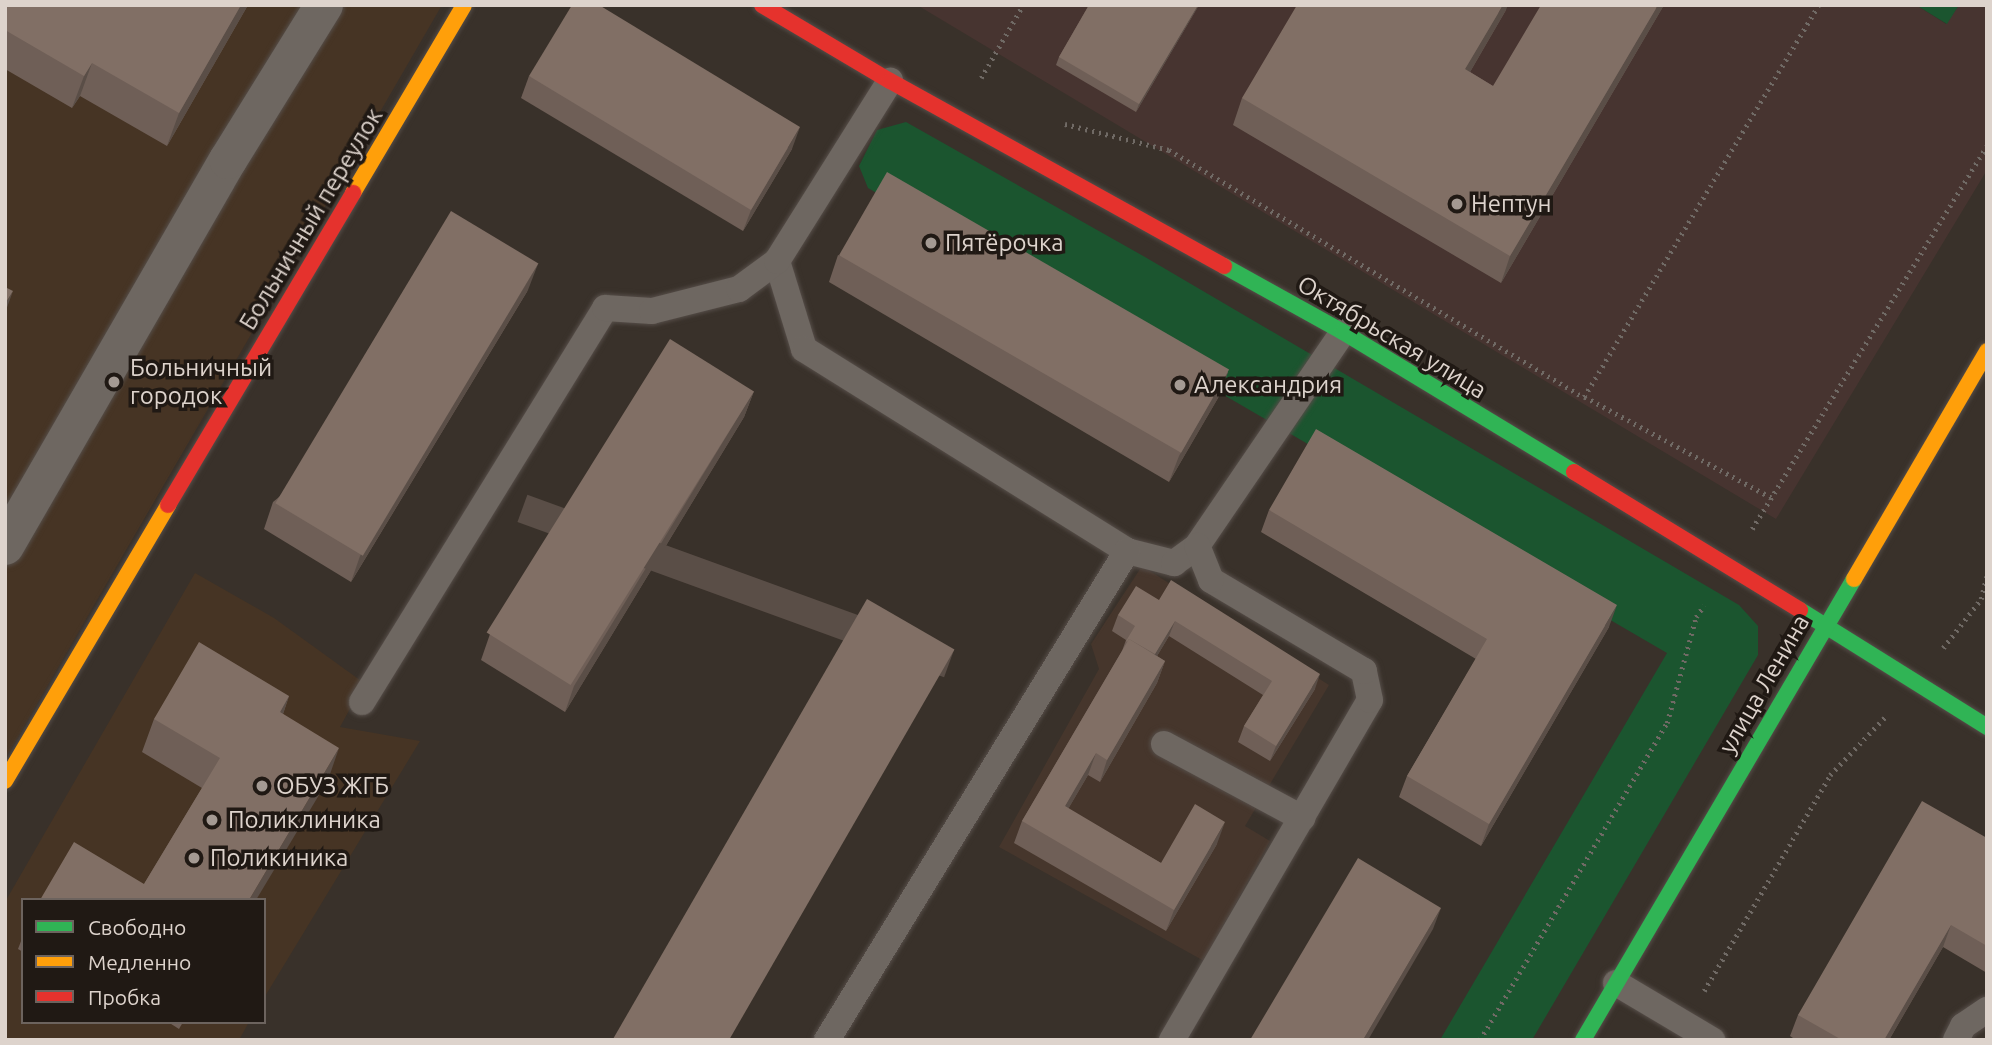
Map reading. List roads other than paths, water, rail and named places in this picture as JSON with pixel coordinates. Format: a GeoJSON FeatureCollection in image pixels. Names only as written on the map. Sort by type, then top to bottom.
{"type":"FeatureCollection","features":[{"type":"Feature","properties":{"kind":"street"},"geometry":{"type":"LineString","coordinates":[[5,546],[228,160],[324,5]]}},
{"type":"Feature","properties":{"kind":"street","name":"Больничный переулок"},"geometry":{"type":"LineString","coordinates":[[5,781],[464,5]]}},
{"type":"Feature","properties":{"kind":"street","name":"Октябрьская улица"},"geometry":{"type":"LineString","coordinates":[[762,5],[890,81],[1343,332],[1824,624],[1987,727]]}},
{"type":"Feature","properties":{"kind":"street","name":"улица Ленина"},"geometry":{"type":"LineString","coordinates":[[1583,1040],[1824,624],[1987,351]]}},
{"type":"Feature","properties":{"kind":"lane"},"geometry":{"type":"LineString","coordinates":[[362,702],[605,308],[652,311],[739,289],[778,261],[890,81]]}},
{"type":"Feature","properties":{"kind":"lane"},"geometry":{"type":"LineString","coordinates":[[778,261],[804,349],[1127,551],[1174,563],[1197,546],[1343,332]]}},
{"type":"Feature","properties":{"kind":"lane"},"geometry":{"type":"LineString","coordinates":[[1172,1040],[1370,700],[1364,671],[1211,580],[1197,546]]}},
{"type":"Feature","properties":{"kind":"lane"},"geometry":{"type":"LineString","coordinates":[[827,1040],[1127,551]]}},
{"type":"Feature","properties":{"kind":"lane"},"geometry":{"type":"LineString","coordinates":[[1164,744],[1302,818]]}},
{"type":"Feature","properties":{"kind":"lane"},"geometry":{"type":"LineString","coordinates":[[1616,983],[1712,1040]]}},
{"type":"Feature","properties":{"kind":"lane"},"geometry":{"type":"LineString","coordinates":[[1956,1040],[1963,1026],[1987,1010]]}},
{"type":"Feature","properties":{"kind":"place","name":"Нептун"},"geometry":{"type":"Point","coordinates":[1457,204]}},
{"type":"Feature","properties":{"kind":"place","name":"Пятёрочка"},"geometry":{"type":"Point","coordinates":[931,243]}},
{"type":"Feature","properties":{"kind":"place","name":"Больничный городок"},"geometry":{"type":"Point","coordinates":[114,382]}},
{"type":"Feature","properties":{"kind":"place","name":"Александрия"},"geometry":{"type":"Point","coordinates":[1180,385]}},
{"type":"Feature","properties":{"kind":"place","name":"ОБУЗ ЖГБ"},"geometry":{"type":"Point","coordinates":[262,786]}},
{"type":"Feature","properties":{"kind":"place","name":"Поликлиника"},"geometry":{"type":"Point","coordinates":[212,820]}},
{"type":"Feature","properties":{"kind":"place","name":"Поликиника"},"geometry":{"type":"Point","coordinates":[194,858]}}]}
